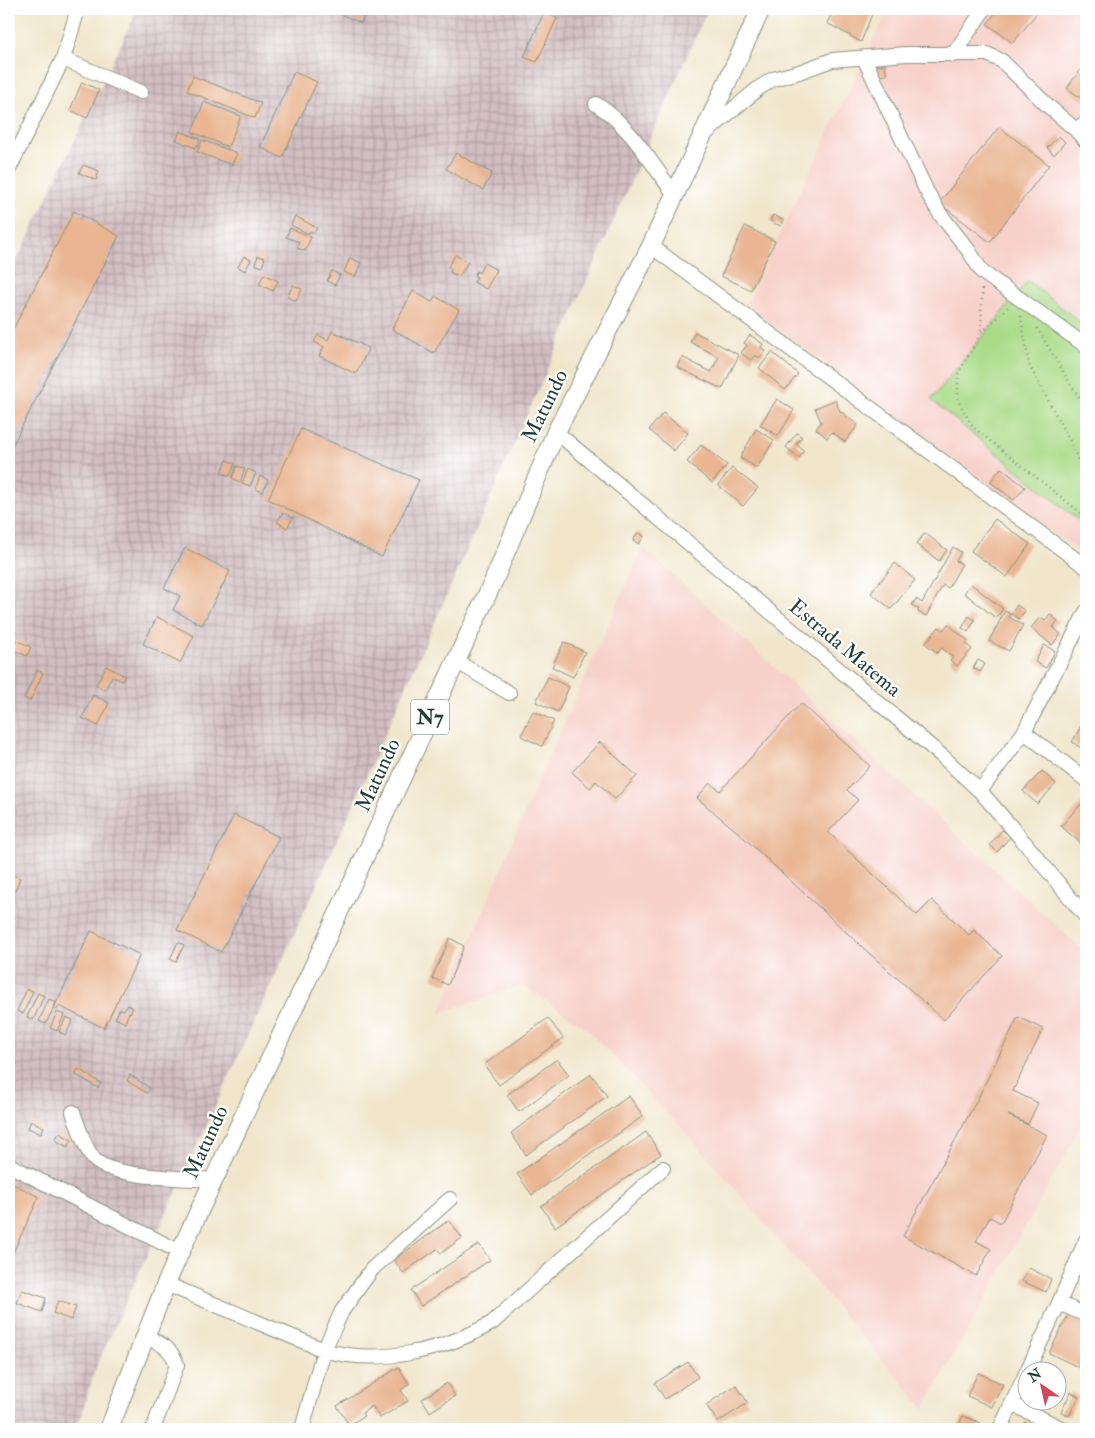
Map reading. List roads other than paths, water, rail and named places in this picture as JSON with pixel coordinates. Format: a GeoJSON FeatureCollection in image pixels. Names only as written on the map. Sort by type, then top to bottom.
{"type":"FeatureCollection","features":[{"type":"Feature","properties":{"kind":"main road","name":"Matundo"},"geometry":{"type":"LineString","coordinates":[[109,1429],[166,1284],[213,1180],[494,580],[556,432],[651,246],[760,9]]}},
{"type":"Feature","properties":{"kind":"street"},"geometry":{"type":"LineString","coordinates":[[9,169],[63,59],[78,9]]}},
{"type":"Feature","properties":{"kind":"street"},"geometry":{"type":"LineString","coordinates":[[953,55],[984,9]]}},
{"type":"Feature","properties":{"kind":"street"},"geometry":{"type":"LineString","coordinates":[[700,139],[759,88],[773,79],[832,60],[906,54],[987,54],[1002,61],[1047,105],[1081,126],[1086,141]]}},
{"type":"Feature","properties":{"kind":"street"},"geometry":{"type":"LineString","coordinates":[[864,58],[926,190],[940,214],[969,251],[982,272],[1086,346]]}},
{"type":"Feature","properties":{"kind":"street"},"geometry":{"type":"LineString","coordinates":[[63,59],[141,92]]}},
{"type":"Feature","properties":{"kind":"street"},"geometry":{"type":"LineString","coordinates":[[596,104],[610,113],[624,126],[675,195]]}},
{"type":"Feature","properties":{"kind":"street"},"geometry":{"type":"LineString","coordinates":[[651,246],[1086,567]]}},
{"type":"Feature","properties":{"kind":"street","name":"Estrada Matema"},"geometry":{"type":"LineString","coordinates":[[556,432],[942,756],[980,791],[1025,842],[1086,917]]}},
{"type":"Feature","properties":{"kind":"street"},"geometry":{"type":"LineString","coordinates":[[980,791],[1024,732],[1086,612]]}},
{"type":"Feature","properties":{"kind":"street"},"geometry":{"type":"LineString","coordinates":[[456,661],[510,693]]}},
{"type":"Feature","properties":{"kind":"street"},"geometry":{"type":"LineString","coordinates":[[1024,732],[1086,780]]}},
{"type":"Feature","properties":{"kind":"street"},"geometry":{"type":"LineString","coordinates":[[73,1112],[84,1141],[95,1161],[120,1172],[213,1180]]}},
{"type":"Feature","properties":{"kind":"street"},"geometry":{"type":"LineString","coordinates":[[9,1165],[180,1252]]}},
{"type":"Feature","properties":{"kind":"street"},"geometry":{"type":"LineString","coordinates":[[166,1284],[324,1350],[349,1356],[401,1356],[455,1341],[474,1334],[492,1323],[662,1168]]}},
{"type":"Feature","properties":{"kind":"street"},"geometry":{"type":"LineString","coordinates":[[302,1429],[324,1350],[342,1311],[372,1269],[450,1199]]}},
{"type":"Feature","properties":{"kind":"street"},"geometry":{"type":"LineString","coordinates":[[1000,1429],[1059,1304],[1086,1240]]}},
{"type":"Feature","properties":{"kind":"street"},"geometry":{"type":"LineString","coordinates":[[1059,1304],[1086,1315]]}},
{"type":"Feature","properties":{"kind":"street"},"geometry":{"type":"LineString","coordinates":[[145,1336],[167,1347],[174,1355],[177,1365],[152,1429]]}},
{"type":"Feature","properties":{"kind":"street"},"geometry":{"type":"LineString","coordinates":[[1012,1404],[1063,1429]]}}]}
